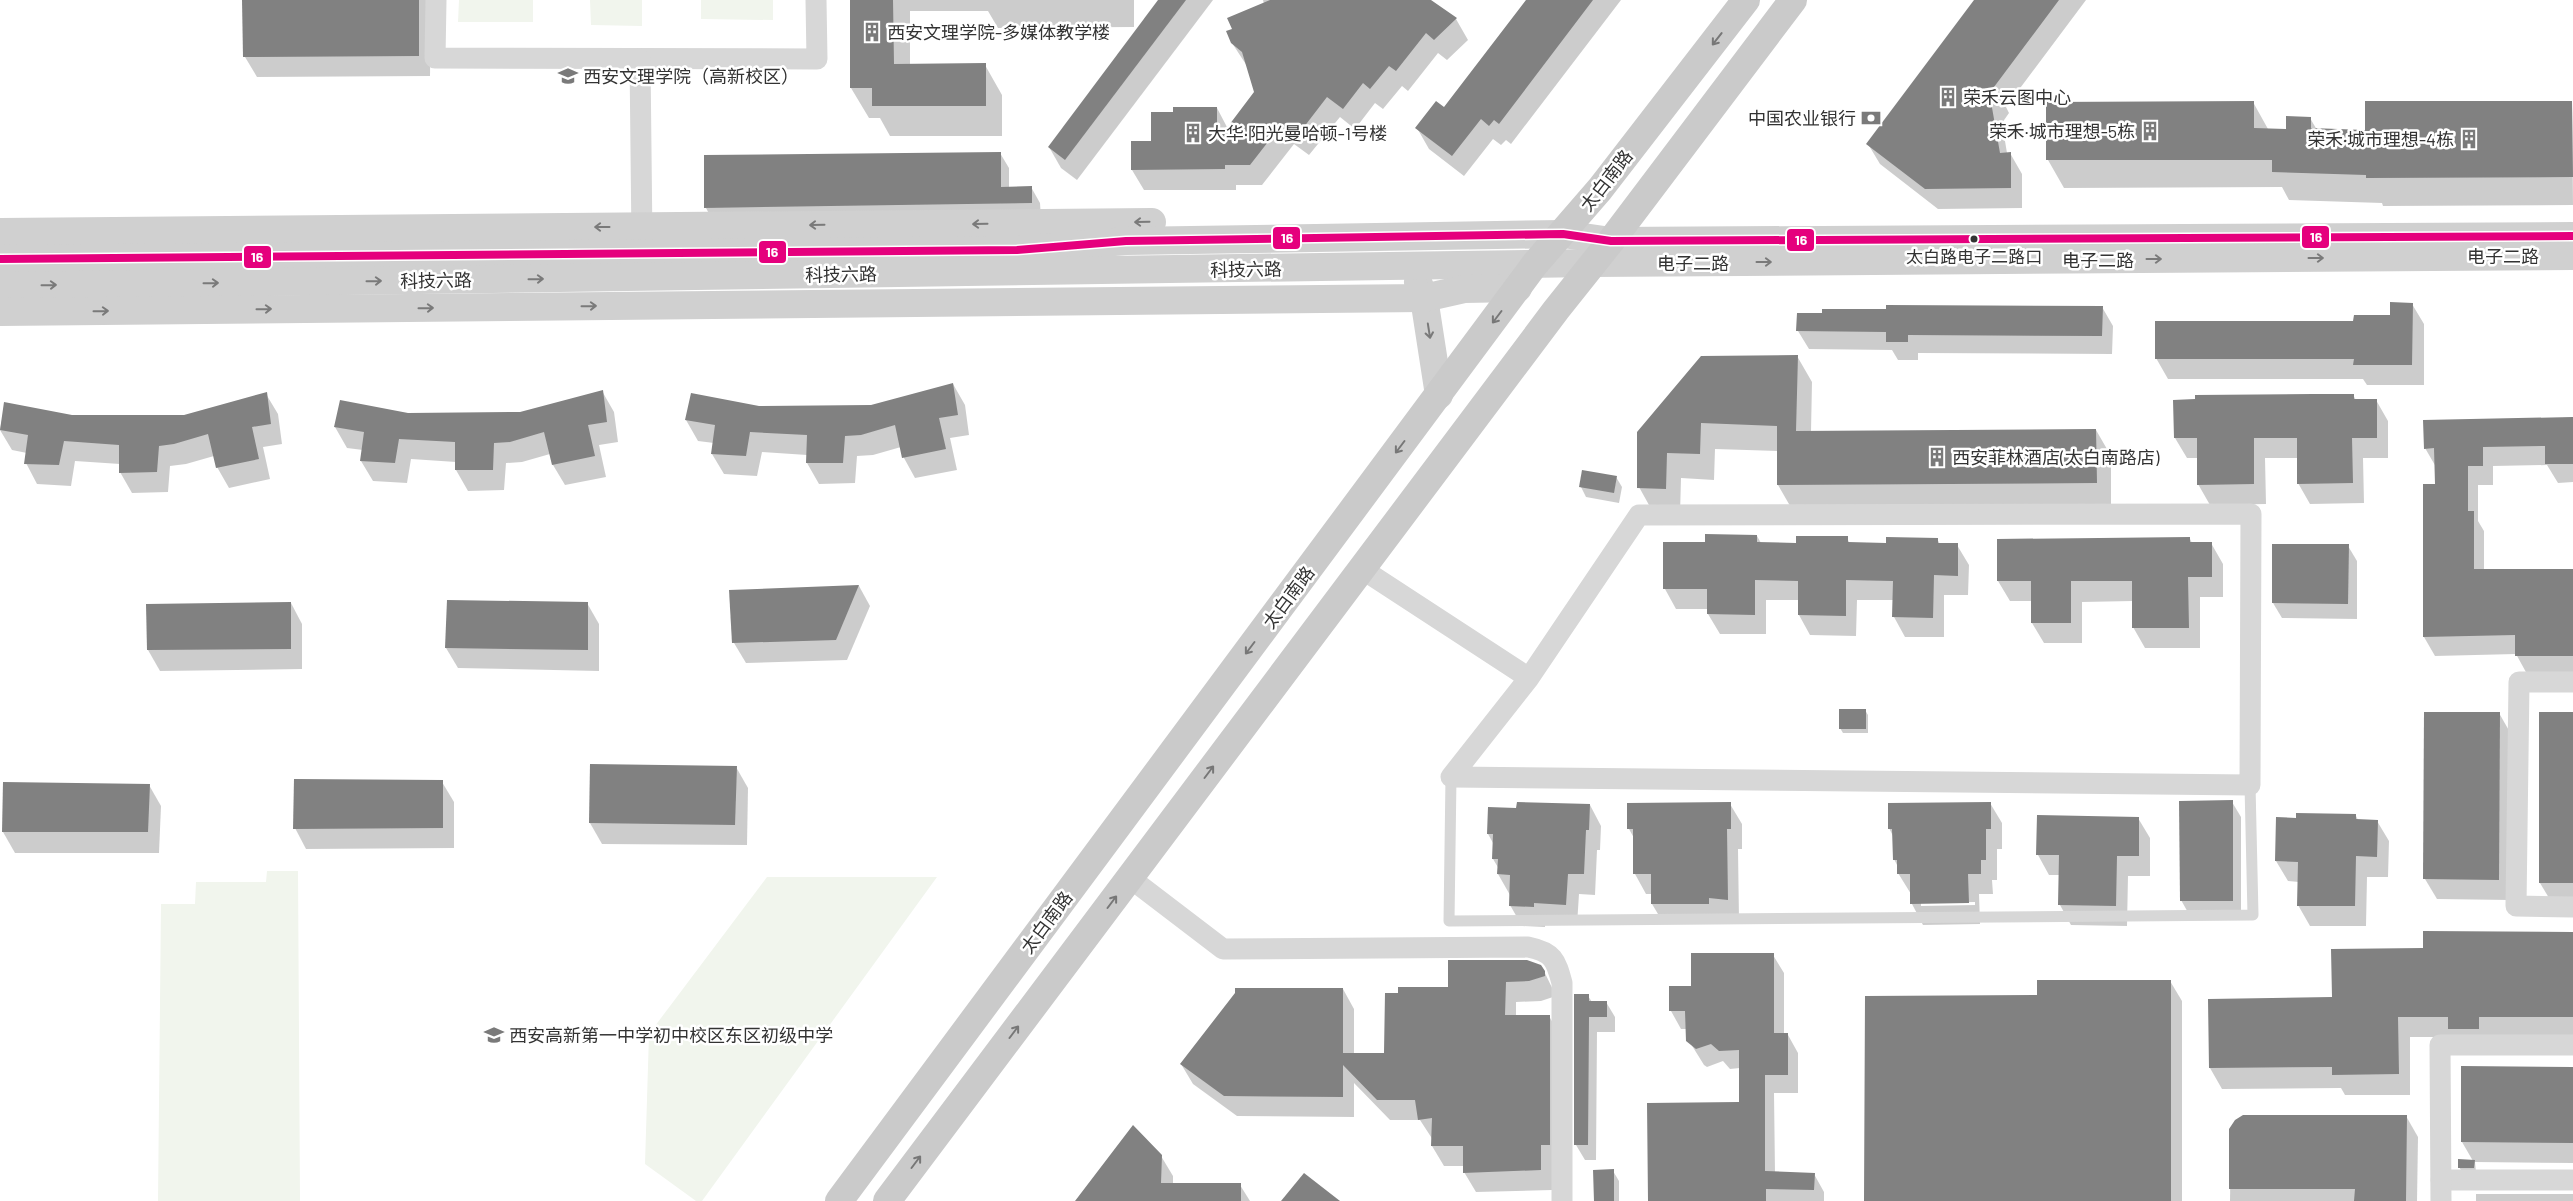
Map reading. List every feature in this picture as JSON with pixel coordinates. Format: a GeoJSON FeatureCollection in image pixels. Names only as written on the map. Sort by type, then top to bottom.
{"type":"FeatureCollection","features":[{"type":"Feature","properties":{"kind":"main road","name":"太白南路"},"geometry":{"type":"LineString","coordinates":[[838,1201],[1535,264],[1569,226],[1746,0]]}},
{"type":"Feature","properties":{"kind":"main road"},"geometry":{"type":"LineString","coordinates":[[887,1201],[1592,263],[1611,241],[1793,0]]}},
{"type":"Feature","properties":{"kind":"main road"},"geometry":{"type":"LineString","coordinates":[[0,232],[642,227],[1569,226]]}},
{"type":"Feature","properties":{"kind":"main road","name":"科技六路"},"geometry":{"type":"LineString","coordinates":[[0,286],[642,266],[1017,250],[1126,241],[1569,226],[1611,241]]}},
{"type":"Feature","properties":{"kind":"main road","name":"电子二路"},"geometry":{"type":"LineString","coordinates":[[1611,241],[2573,236]]}},
{"type":"Feature","properties":{"kind":"main road","name":"电子二路"},"geometry":{"type":"LineString","coordinates":[[1592,263],[2573,256]]}},
{"type":"Feature","properties":{"kind":"main road","name":"科技六路"},"geometry":{"type":"LineString","coordinates":[[0,259],[642,266],[1414,266],[1592,263]]}},
{"type":"Feature","properties":{"kind":"main road"},"geometry":{"type":"LineString","coordinates":[[1414,266],[1424,298],[1439,394]]}},
{"type":"Feature","properties":{"kind":"main road"},"geometry":{"type":"LineString","coordinates":[[0,312],[1424,298],[1464,289],[1518,288]]}},
{"type":"Feature","properties":{"kind":"street"},"geometry":{"type":"LineString","coordinates":[[436,0],[435,58],[817,59],[816,0]]}},
{"type":"Feature","properties":{"kind":"street"},"geometry":{"type":"LineString","coordinates":[[640,59],[642,266]]}},
{"type":"Feature","properties":{"kind":"street"},"geometry":{"type":"LineString","coordinates":[[2251,514],[2250,785],[1451,777],[1529,678],[1639,515],[2251,514]]}},
{"type":"Feature","properties":{"kind":"street"},"geometry":{"type":"LineString","coordinates":[[1362,569],[1529,678]]}},
{"type":"Feature","properties":{"kind":"street"},"geometry":{"type":"LineString","coordinates":[[2573,682],[2519,682],[2516,906],[2573,907]]}},
{"type":"Feature","properties":{"kind":"street"},"geometry":{"type":"LineString","coordinates":[[1130,878],[1223,949],[1528,948],[1544,951],[1557,963],[1562,983],[1562,1201]]}},
{"type":"Feature","properties":{"kind":"street"},"geometry":{"type":"LineString","coordinates":[[2441,1201],[2440,1045],[2573,1045]]}},
{"type":"Feature","properties":{"kind":"street"},"geometry":{"type":"LineString","coordinates":[[2441,1180],[2573,1180]]}},
{"type":"Feature","properties":{"kind":"lane"},"geometry":{"type":"LineString","coordinates":[[1451,777],[1449,921],[2253,915],[2250,785]]}},
{"type":"Feature","properties":{"kind":"shaded area"},"geometry":{"type":"Polygon","coordinates":[[[459,0],[533,0],[533,22],[458,22],[459,0]]]}},
{"type":"Feature","properties":{"kind":"shaded area"},"geometry":{"type":"Polygon","coordinates":[[[590,0],[642,0],[642,26],[591,25],[590,0]]]}},
{"type":"Feature","properties":{"kind":"shaded area"},"geometry":{"type":"Polygon","coordinates":[[[701,0],[773,0],[773,20],[701,19],[701,0]]]}},
{"type":"Feature","properties":{"kind":"shaded area"},"geometry":{"type":"Polygon","coordinates":[[[267,871],[298,871],[300,1201],[158,1201],[161,904],[195,904],[196,882],[266,882],[267,871]]]}},
{"type":"Feature","properties":{"kind":"shaded area"},"geometry":{"type":"Polygon","coordinates":[[[767,877],[937,877],[702,1201],[696,1201],[645,1164],[649,1034],[767,877]]]}},
{"type":"Feature","properties":{"kind":"building"},"geometry":{"type":"Polygon","coordinates":[[[242,0],[419,0],[419,56],[243,57],[242,0]]]}},
{"type":"Feature","properties":{"kind":"building","name":"西安文理学院-多媒体教学楼"},"geometry":{"type":"Polygon","coordinates":[[[850,0],[893,0],[894,64],[986,63],[986,106],[872,106],[872,88],[850,88],[850,0]]]}},
{"type":"Feature","properties":{"kind":"building"},"geometry":{"type":"Polygon","coordinates":[[[1158,0],[1186,0],[1065,160],[1048,147],[1158,0]]]}},
{"type":"Feature","properties":{"kind":"building"},"geometry":{"type":"Polygon","coordinates":[[[1270,0],[1431,0],[1457,18],[1434,40],[1426,33],[1396,71],[1389,66],[1370,89],[1363,83],[1343,109],[1327,97],[1297,136],[1282,124],[1250,165],[1225,165],[1225,169],[1131,170],[1131,141],[1151,141],[1151,112],[1173,112],[1173,107],[1217,107],[1217,141],[1254,92],[1242,52],[1231,43],[1226,31],[1232,29],[1227,18],[1270,0]]]}},
{"type":"Feature","properties":{"kind":"building"},"geometry":{"type":"Polygon","coordinates":[[[1526,0],[1593,0],[1499,124],[1494,120],[1489,126],[1481,119],[1452,156],[1415,128],[1436,101],[1444,107],[1526,0]]]}},
{"type":"Feature","properties":{"kind":"building","name":"荣禾云图中心"},"geometry":{"type":"Polygon","coordinates":[[[1974,0],[2059,0],[1994,87],[1998,91],[1991,102],[2000,153],[2011,152],[2011,188],[1925,189],[1866,144],[1974,0]]]}},
{"type":"Feature","properties":{"kind":"building"},"geometry":{"type":"Polygon","coordinates":[[[2254,101],[2254,128],[2286,129],[2286,116],[2311,117],[2311,128],[2365,130],[2365,101],[2572,101],[2573,177],[2366,178],[2366,175],[2272,172],[2272,160],[2046,160],[2046,102],[2254,101]]]}},
{"type":"Feature","properties":{"kind":"building"},"geometry":{"type":"Polygon","coordinates":[[[1001,152],[1001,187],[1032,186],[1032,203],[704,208],[704,155],[1001,152]]]}},
{"type":"Feature","properties":{"kind":"building"},"geometry":{"type":"Polygon","coordinates":[[[2390,302],[2413,303],[2412,365],[2353,365],[2354,359],[2155,359],[2155,321],[2353,321],[2354,315],[2390,315],[2390,302]]]}},
{"type":"Feature","properties":{"kind":"building"},"geometry":{"type":"Polygon","coordinates":[[[1886,305],[2103,306],[2102,336],[1908,335],[1908,342],[1886,342],[1886,332],[1796,331],[1797,313],[1822,313],[1822,309],[1886,309],[1886,305]]]}},
{"type":"Feature","properties":{"kind":"building"},"geometry":{"type":"Polygon","coordinates":[[[1798,355],[1796,431],[2096,429],[2097,483],[1777,485],[1777,426],[1701,423],[1700,454],[1667,453],[1666,489],[1637,488],[1637,432],[1701,356],[1798,355]]]}},
{"type":"Feature","properties":{"kind":"building"},"geometry":{"type":"Polygon","coordinates":[[[953,383],[958,415],[939,418],[946,449],[902,458],[895,425],[861,435],[845,436],[843,463],[806,463],[807,435],[750,432],[746,456],[711,454],[715,425],[685,420],[691,393],[759,406],[871,405],[953,383]]]}},
{"type":"Feature","properties":{"kind":"building"},"geometry":{"type":"Polygon","coordinates":[[[603,390],[607,422],[588,425],[595,456],[552,465],[544,432],[510,442],[494,443],[493,470],[455,470],[455,442],[399,439],[395,463],[360,461],[364,432],[334,427],[340,400],[408,413],[520,412],[603,390]]]}},
{"type":"Feature","properties":{"kind":"building"},"geometry":{"type":"Polygon","coordinates":[[[267,392],[271,424],[252,427],[259,459],[216,468],[208,434],[174,444],[159,446],[157,472],[119,473],[119,445],[64,441],[59,465],[24,464],[28,435],[0,430],[4,402],[72,415],[184,415],[267,392]]]}},
{"type":"Feature","properties":{"kind":"building"},"geometry":{"type":"Polygon","coordinates":[[[2354,394],[2354,399],[2377,399],[2377,438],[2352,438],[2353,483],[2297,484],[2297,438],[2254,438],[2254,484],[2197,485],[2197,438],[2174,438],[2173,400],[2195,399],[2195,395],[2354,394]]]}},
{"type":"Feature","properties":{"kind":"building"},"geometry":{"type":"Polygon","coordinates":[[[2573,417],[2573,464],[2545,464],[2545,446],[2483,447],[2483,466],[2468,466],[2468,511],[2474,511],[2474,569],[2573,569],[2573,656],[2515,656],[2515,635],[2423,637],[2423,484],[2435,484],[2434,448],[2424,449],[2423,420],[2573,417]]]}},
{"type":"Feature","properties":{"kind":"building"},"geometry":{"type":"Polygon","coordinates":[[[1582,470],[1617,476],[1614,493],[1579,487],[1582,470]]]}},
{"type":"Feature","properties":{"kind":"building"},"geometry":{"type":"Polygon","coordinates":[[[1705,534],[1757,535],[1757,542],[1796,543],[1796,536],[1848,536],[1848,542],[1886,543],[1886,537],[1938,538],[1938,543],[1958,543],[1958,576],[1934,575],[1933,618],[1892,617],[1893,581],[1846,580],[1846,616],[1798,615],[1798,581],[1755,580],[1755,615],[1707,614],[1707,589],[1663,589],[1663,542],[1705,542],[1705,534]]]}},
{"type":"Feature","properties":{"kind":"building"},"geometry":{"type":"Polygon","coordinates":[[[2190,537],[2190,542],[2212,542],[2212,577],[2188,577],[2189,628],[2132,628],[2132,581],[2071,581],[2071,623],[2031,623],[2031,581],[1997,581],[1997,539],[2190,537]]]}},
{"type":"Feature","properties":{"kind":"building"},"geometry":{"type":"Polygon","coordinates":[[[2272,544],[2349,544],[2348,604],[2272,603],[2272,544]]]}},
{"type":"Feature","properties":{"kind":"building"},"geometry":{"type":"Polygon","coordinates":[[[859,585],[836,640],[732,643],[729,590],[859,585]]]}},
{"type":"Feature","properties":{"kind":"building"},"geometry":{"type":"Polygon","coordinates":[[[447,600],[588,602],[588,650],[445,648],[447,600]]]}},
{"type":"Feature","properties":{"kind":"building"},"geometry":{"type":"Polygon","coordinates":[[[291,602],[291,649],[147,650],[146,604],[291,602]]]}},
{"type":"Feature","properties":{"kind":"building"},"geometry":{"type":"Polygon","coordinates":[[[1839,709],[1866,709],[1866,729],[1839,729],[1839,709]]]}},
{"type":"Feature","properties":{"kind":"building"},"geometry":{"type":"Polygon","coordinates":[[[2424,712],[2500,712],[2499,880],[2423,879],[2424,712]]]}},
{"type":"Feature","properties":{"kind":"building"},"geometry":{"type":"Polygon","coordinates":[[[2539,712],[2573,712],[2573,883],[2539,883],[2539,712]]]}},
{"type":"Feature","properties":{"kind":"building"},"geometry":{"type":"Polygon","coordinates":[[[590,764],[737,766],[735,825],[589,823],[590,764]]]}},
{"type":"Feature","properties":{"kind":"building"},"geometry":{"type":"Polygon","coordinates":[[[294,779],[443,780],[443,828],[293,829],[294,779]]]}},
{"type":"Feature","properties":{"kind":"building"},"geometry":{"type":"Polygon","coordinates":[[[3,782],[150,784],[148,832],[2,832],[3,782]]]}},
{"type":"Feature","properties":{"kind":"building"},"geometry":{"type":"Polygon","coordinates":[[[2233,800],[2233,901],[2180,901],[2179,801],[2233,800]]]}},
{"type":"Feature","properties":{"kind":"building"},"geometry":{"type":"Polygon","coordinates":[[[1517,802],[1590,804],[1589,830],[1586,830],[1584,874],[1568,874],[1566,905],[1534,903],[1534,907],[1509,906],[1510,875],[1497,874],[1498,859],[1492,859],[1493,834],[1487,834],[1488,807],[1516,808],[1517,802]]]}},
{"type":"Feature","properties":{"kind":"building"},"geometry":{"type":"Polygon","coordinates":[[[1731,802],[1731,829],[1727,829],[1728,900],[1709,898],[1709,904],[1651,904],[1651,874],[1633,874],[1633,829],[1627,829],[1627,803],[1731,802]]]}},
{"type":"Feature","properties":{"kind":"building"},"geometry":{"type":"Polygon","coordinates":[[[1991,802],[1991,829],[1986,829],[1986,860],[1981,860],[1981,874],[1968,874],[1969,903],[1910,904],[1910,874],[1897,874],[1897,860],[1893,860],[1892,829],[1888,829],[1888,803],[1991,802]]]}},
{"type":"Feature","properties":{"kind":"building"},"geometry":{"type":"Polygon","coordinates":[[[2296,813],[2356,814],[2356,819],[2378,820],[2377,857],[2356,856],[2355,906],[2297,906],[2298,862],[2275,861],[2276,817],[2296,818],[2296,813]]]}},
{"type":"Feature","properties":{"kind":"building"},"geometry":{"type":"Polygon","coordinates":[[[2037,815],[2139,817],[2139,856],[2117,856],[2116,906],[2058,905],[2059,855],[2036,855],[2037,815]]]}},
{"type":"Feature","properties":{"kind":"building"},"geometry":{"type":"Polygon","coordinates":[[[2423,931],[2573,932],[2573,1017],[2479,1017],[2479,1029],[2448,1029],[2448,1017],[2398,1017],[2399,1074],[2332,1075],[2332,1067],[2209,1068],[2208,999],[2332,997],[2331,949],[2423,948],[2423,931]]]}},
{"type":"Feature","properties":{"kind":"building"},"geometry":{"type":"Polygon","coordinates":[[[1691,953],[1774,953],[1774,1033],[1788,1033],[1788,1075],[1765,1075],[1765,1171],[1815,1173],[1814,1190],[1766,1189],[1766,1201],[1648,1201],[1647,1103],[1739,1102],[1739,1050],[1719,1051],[1711,1044],[1696,1049],[1686,1041],[1685,1011],[1669,1011],[1669,986],[1691,986],[1691,953]]]}},
{"type":"Feature","properties":{"kind":"building"},"geometry":{"type":"Polygon","coordinates":[[[1448,960],[1527,960],[1541,965],[1545,971],[1545,976],[1529,981],[1506,982],[1505,1015],[1550,1015],[1550,1145],[1541,1145],[1541,1170],[1463,1173],[1463,1146],[1431,1146],[1432,1118],[1418,1120],[1415,1100],[1377,1100],[1343,1065],[1343,1097],[1224,1096],[1180,1064],[1235,993],[1235,988],[1343,988],[1343,1053],[1384,1053],[1385,993],[1398,993],[1398,987],[1448,987],[1448,960]]]}},
{"type":"Feature","properties":{"kind":"building"},"geometry":{"type":"Polygon","coordinates":[[[2037,980],[2171,980],[2171,1201],[1864,1201],[1865,996],[2037,995],[2037,980]]]}},
{"type":"Feature","properties":{"kind":"building"},"geometry":{"type":"Polygon","coordinates":[[[1574,994],[1589,994],[1589,1001],[1607,1001],[1607,1017],[1589,1017],[1588,1145],[1574,1145],[1574,994]]]}},
{"type":"Feature","properties":{"kind":"building"},"geometry":{"type":"Polygon","coordinates":[[[2461,1066],[2573,1067],[2573,1143],[2461,1142],[2461,1066]]]}},
{"type":"Feature","properties":{"kind":"building"},"geometry":{"type":"Polygon","coordinates":[[[2243,1115],[2407,1115],[2406,1201],[2354,1201],[2355,1189],[2229,1189],[2229,1129],[2235,1120],[2243,1115]]]}},
{"type":"Feature","properties":{"kind":"building"},"geometry":{"type":"Polygon","coordinates":[[[1133,1125],[1162,1155],[1161,1183],[1241,1183],[1241,1201],[1075,1201],[1133,1125]]]}},
{"type":"Feature","properties":{"kind":"building"},"geometry":{"type":"Polygon","coordinates":[[[2458,1159],[2475,1160],[2474,1168],[2458,1168],[2458,1159]]]}},
{"type":"Feature","properties":{"kind":"building"},"geometry":{"type":"Polygon","coordinates":[[[1614,1169],[1614,1201],[1594,1201],[1593,1170],[1614,1169]]]}},
{"type":"Feature","properties":{"kind":"building"},"geometry":{"type":"Polygon","coordinates":[[[1304,1173],[1340,1201],[1281,1201],[1304,1173]]]}},
{"type":"Feature","properties":{"kind":"transit line","name":"16"},"geometry":{"type":"LineString","coordinates":[[0,259],[1017,250],[1126,241],[1563,234],[1611,241],[2573,236]]}},
{"type":"Feature","properties":{"kind":"place","name":"西安文理学院-多媒体教学楼"},"geometry":{"type":"Point","coordinates":[872,32]}},
{"type":"Feature","properties":{"kind":"place","name":"西安文理学院（高新校区）"},"geometry":{"type":"Point","coordinates":[568,76]}},
{"type":"Feature","properties":{"kind":"place","name":"荣禾云图中心"},"geometry":{"type":"Point","coordinates":[1948,97]}},
{"type":"Feature","properties":{"kind":"place","name":"中国农业银行"},"geometry":{"type":"Point","coordinates":[1871,118]}},
{"type":"Feature","properties":{"kind":"place","name":"荣禾·城市理想-5栋"},"geometry":{"type":"Point","coordinates":[2150,131]}},
{"type":"Feature","properties":{"kind":"place","name":"大华·阳光曼哈顿-1号楼"},"geometry":{"type":"Point","coordinates":[1193,133]}},
{"type":"Feature","properties":{"kind":"place","name":"荣禾·城市理想-4栋"},"geometry":{"type":"Point","coordinates":[2469,139]}},
{"type":"Feature","properties":{"kind":"place","name":"太白路电子二路口"},"geometry":{"type":"Point","coordinates":[1974,239]}},
{"type":"Feature","properties":{"kind":"place","name":"西安菲林酒店(太白南路店)"},"geometry":{"type":"Point","coordinates":[1937,457]}},
{"type":"Feature","properties":{"kind":"place","name":"西安高新第一中学初中校区东区初级中学"},"geometry":{"type":"Point","coordinates":[494,1035]}}]}
